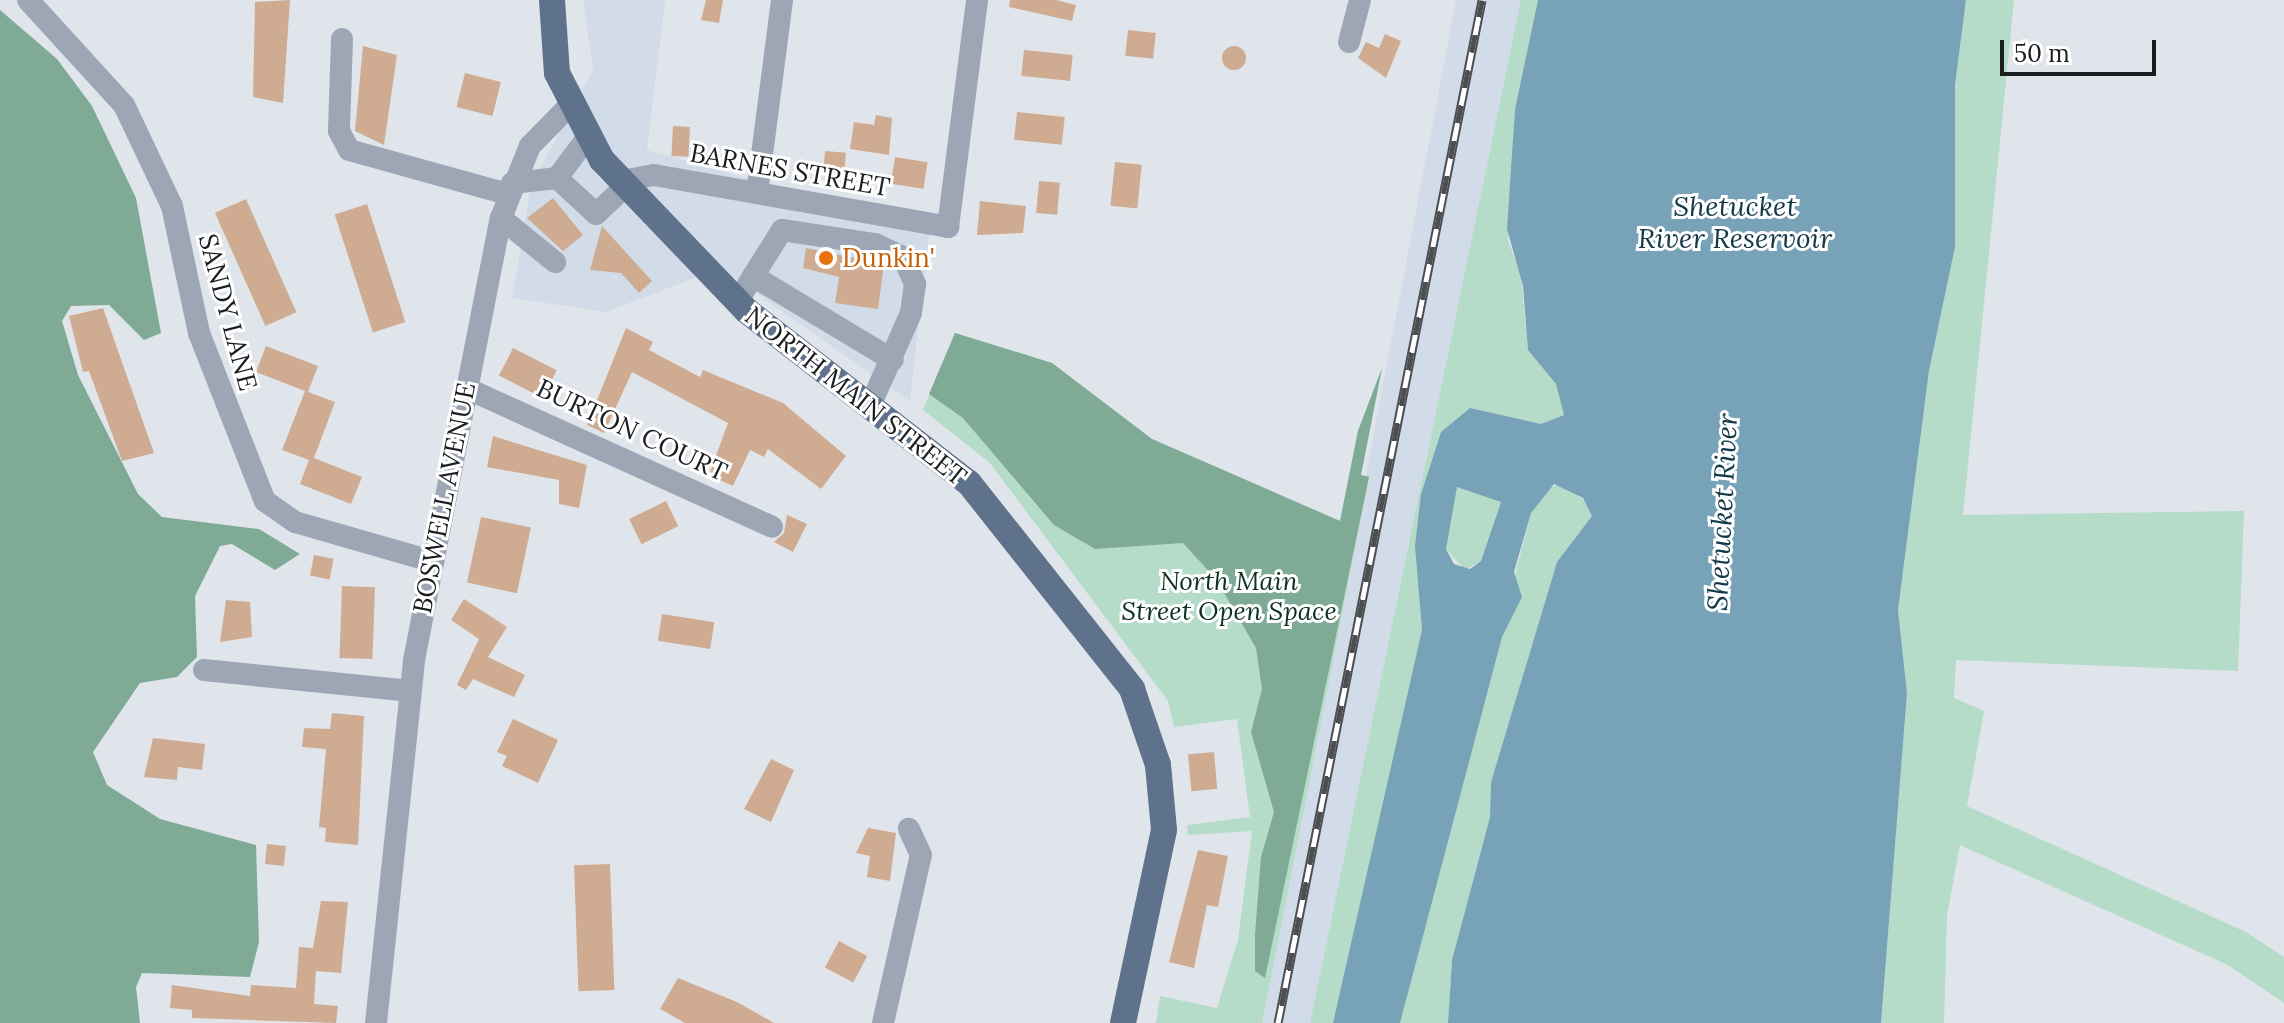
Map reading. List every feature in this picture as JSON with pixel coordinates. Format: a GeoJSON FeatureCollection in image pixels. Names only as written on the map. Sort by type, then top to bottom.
{"type":"FeatureCollection","features":[{"type":"Feature","properties":{"kind":"main road"},"geometry":{"type":"LineString","coordinates":[[552,0],[551,50],[570,105]]}},
{"type":"Feature","properties":{"kind":"main road","name":"NORTH MAIN STREET"},"geometry":{"type":"LineString","coordinates":[[570,105],[587,138],[625,186],[737,302],[983,498],[1103,646],[1140,707],[1158,765],[1164,830],[1123,1023]]}},
{"type":"Feature","properties":{"kind":"street","name":"SANDY LANE"},"geometry":{"type":"LineString","coordinates":[[28,0],[124,105],[165,192],[199,333],[265,501],[295,522],[431,561]]}},
{"type":"Feature","properties":{"kind":"street"},"geometry":{"type":"LineString","coordinates":[[757,193],[782,0]]}},
{"type":"Feature","properties":{"kind":"street","name":"BARNES STREET"},"geometry":{"type":"LineString","coordinates":[[625,186],[654,175],[948,227],[977,0]]}},
{"type":"Feature","properties":{"kind":"street"},"geometry":{"type":"LineString","coordinates":[[1349,42],[1360,0]]}},
{"type":"Feature","properties":{"kind":"street"},"geometry":{"type":"LineString","coordinates":[[342,39],[339,131],[349,150],[510,188],[557,178],[587,138]]}},
{"type":"Feature","properties":{"kind":"street","name":"BOSWELL AVENUE"},"geometry":{"type":"LineString","coordinates":[[376,1023],[409,691],[431,561],[501,218],[510,188],[538,134],[570,105]]}},
{"type":"Feature","properties":{"kind":"street"},"geometry":{"type":"LineString","coordinates":[[557,178],[596,214],[625,186]]}},
{"type":"Feature","properties":{"kind":"street"},"geometry":{"type":"LineString","coordinates":[[501,218],[555,262]]}},
{"type":"Feature","properties":{"kind":"street"},"geometry":{"type":"LineString","coordinates":[[737,302],[782,230],[875,244],[903,257],[915,284],[893,360],[870,406]]}},
{"type":"Feature","properties":{"kind":"street"},"geometry":{"type":"LineString","coordinates":[[753,276],[893,360]]}},
{"type":"Feature","properties":{"kind":"street","name":"BURTON COURT"},"geometry":{"type":"LineString","coordinates":[[466,388],[772,527]]}},
{"type":"Feature","properties":{"kind":"street"},"geometry":{"type":"LineString","coordinates":[[204,670],[409,691]]}},
{"type":"Feature","properties":{"kind":"street"},"geometry":{"type":"LineString","coordinates":[[883,1023],[921,855],[909,829]]}},
{"type":"Feature","properties":{"kind":"shaded area"},"geometry":{"type":"Polygon","coordinates":[[[583,0],[665,0],[647,150],[930,230],[910,401],[720,268],[606,312],[512,298],[531,186],[593,69],[583,0]]]}},
{"type":"Feature","properties":{"kind":"shaded area"},"geometry":{"type":"Polygon","coordinates":[[[1456,0],[1521,0],[1310,1023],[1262,1023],[1456,0]]]}},
{"type":"Feature","properties":{"kind":"green space"},"geometry":{"type":"Polygon","coordinates":[[[1521,0],[1538,0],[1515,109],[1508,240],[1521,276],[1528,350],[1556,384],[1564,415],[1541,424],[1470,408],[1441,432],[1421,494],[1422,630],[1382,824],[1333,1023],[1310,1023],[1521,0]]]}},
{"type":"Feature","properties":{"kind":"green space"},"geometry":{"type":"Polygon","coordinates":[[[1966,0],[2014,0],[1963,515],[2244,511],[2238,671],[1956,660],[1954,698],[1984,711],[1967,806],[2246,932],[2284,957],[2284,1003],[2228,965],[1960,845],[1947,915],[1944,1023],[1881,1023],[1907,693],[1898,610],[1929,371],[1955,247],[1955,85],[1966,0]]]}},
{"type":"Feature","properties":{"kind":"green space"},"geometry":{"type":"Polygon","coordinates":[[[0,10],[57,59],[92,106],[136,198],[161,333],[144,340],[109,305],[71,306],[62,321],[78,375],[138,494],[162,517],[259,529],[300,554],[275,570],[232,544],[220,546],[195,596],[197,657],[177,677],[140,683],[93,752],[107,785],[160,819],[256,845],[259,942],[250,977],[142,973],[136,987],[140,1023],[0,1023],[0,10]]]}},
{"type":"Feature","properties":{"kind":"green space","name":"North Main Street Open Space"},"geometry":{"type":"Polygon","coordinates":[[[955,333],[1052,363],[1152,439],[1340,521],[1358,431],[1382,368],[1361,475],[1369,477],[1262,1023],[1156,1023],[1160,996],[1217,1008],[1238,940],[1252,831],[1188,835],[1187,825],[1250,817],[1237,719],[1174,727],[1168,701],[990,463],[923,410],[955,333]]]}},
{"type":"Feature","properties":{"kind":"green space","name":"North Main Street Open Space"},"geometry":{"type":"Polygon","coordinates":[[[955,333],[1052,363],[1152,439],[1340,521],[1358,431],[1382,368],[1361,475],[1369,477],[1265,978],[1255,971],[1255,934],[1261,857],[1274,812],[1251,732],[1262,689],[1256,648],[1216,579],[1183,543],[1095,549],[1054,525],[963,418],[929,394],[955,333]]]}},
{"type":"Feature","properties":{"kind":"green space"},"geometry":{"type":"Polygon","coordinates":[[[1560,484],[1591,505],[1592,516],[1557,562],[1491,782],[1490,817],[1452,960],[1448,1023],[1400,1023],[1531,513],[1544,489],[1560,484]]]}},
{"type":"Feature","properties":{"kind":"green space"},"geometry":{"type":"Polygon","coordinates":[[[1472,487],[1501,502],[1481,561],[1465,570],[1446,549],[1451,499],[1457,488],[1472,487]]]}},
{"type":"Feature","properties":{"kind":"water","name":"Shetucket River Reservoir"},"geometry":{"type":"Polygon","coordinates":[[[1538,0],[1966,0],[1955,85],[1955,247],[1929,371],[1898,610],[1907,693],[1881,1023],[1448,1023],[1452,960],[1490,817],[1491,782],[1557,562],[1592,516],[1583,498],[1554,484],[1531,513],[1514,572],[1522,597],[1502,637],[1400,1023],[1333,1023],[1422,630],[1415,546],[1421,494],[1441,432],[1470,408],[1541,424],[1564,415],[1556,384],[1528,350],[1523,286],[1507,229],[1515,109],[1538,0]],[[1457,487],[1446,549],[1454,564],[1470,569],[1481,561],[1501,502],[1457,487]]]}},
{"type":"Feature","properties":{"kind":"building"},"geometry":{"type":"Polygon","coordinates":[[[290,0],[283,103],[253,97],[255,2],[290,0]]]}},
{"type":"Feature","properties":{"kind":"building"},"geometry":{"type":"Polygon","coordinates":[[[706,0],[723,0],[719,23],[701,20],[706,0]]]}},
{"type":"Feature","properties":{"kind":"building"},"geometry":{"type":"Polygon","coordinates":[[[1010,0],[1056,0],[1076,5],[1072,21],[1009,7],[1010,0]]]}},
{"type":"Feature","properties":{"kind":"building"},"geometry":{"type":"Polygon","coordinates":[[[1128,30],[1156,33],[1153,59],[1125,56],[1128,30]]]}},
{"type":"Feature","properties":{"kind":"building"},"geometry":{"type":"Polygon","coordinates":[[[1385,34],[1401,41],[1386,78],[1358,58],[1366,42],[1379,48],[1385,34]]]}},
{"type":"Feature","properties":{"kind":"building"},"geometry":{"type":"Polygon","coordinates":[[[363,46],[397,55],[384,145],[355,131],[363,46]]]}},
{"type":"Feature","properties":{"kind":"building"},"geometry":{"type":"Polygon","coordinates":[[[1234,46],[1245,53],[1246,58],[1239,69],[1234,70],[1223,63],[1222,58],[1229,47],[1234,46]]]}},
{"type":"Feature","properties":{"kind":"building"},"geometry":{"type":"Polygon","coordinates":[[[1024,50],[1073,55],[1070,81],[1021,76],[1024,50]]]}},
{"type":"Feature","properties":{"kind":"building"},"geometry":{"type":"Polygon","coordinates":[[[465,73],[501,82],[492,116],[457,107],[465,73]]]}},
{"type":"Feature","properties":{"kind":"building"},"geometry":{"type":"Polygon","coordinates":[[[1017,112],[1065,117],[1062,145],[1014,140],[1017,112]]]}},
{"type":"Feature","properties":{"kind":"building"},"geometry":{"type":"Polygon","coordinates":[[[876,115],[892,118],[889,155],[850,149],[854,122],[874,125],[876,115]]]}},
{"type":"Feature","properties":{"kind":"building"},"geometry":{"type":"Polygon","coordinates":[[[673,126],[690,127],[688,157],[671,156],[673,126]]]}},
{"type":"Feature","properties":{"kind":"building"},"geometry":{"type":"Polygon","coordinates":[[[825,151],[846,153],[844,172],[823,170],[825,151]]]}},
{"type":"Feature","properties":{"kind":"building"},"geometry":{"type":"Polygon","coordinates":[[[895,157],[928,162],[923,189],[891,184],[895,157]]]}},
{"type":"Feature","properties":{"kind":"building"},"geometry":{"type":"Polygon","coordinates":[[[1115,162],[1142,165],[1137,209],[1110,206],[1115,162]]]}},
{"type":"Feature","properties":{"kind":"building"},"geometry":{"type":"Polygon","coordinates":[[[1039,181],[1060,183],[1057,215],[1036,213],[1039,181]]]}},
{"type":"Feature","properties":{"kind":"building"},"geometry":{"type":"Polygon","coordinates":[[[553,198],[583,235],[563,251],[527,218],[553,198]]]}},
{"type":"Feature","properties":{"kind":"building"},"geometry":{"type":"Polygon","coordinates":[[[246,199],[296,312],[265,326],[215,213],[246,199]]]}},
{"type":"Feature","properties":{"kind":"building"},"geometry":{"type":"Polygon","coordinates":[[[980,201],[1026,206],[1023,233],[977,235],[980,201]]]}},
{"type":"Feature","properties":{"kind":"building"},"geometry":{"type":"Polygon","coordinates":[[[367,204],[405,322],[373,332],[335,215],[367,204]]]}},
{"type":"Feature","properties":{"kind":"building"},"geometry":{"type":"Polygon","coordinates":[[[602,226],[652,281],[639,293],[621,273],[590,270],[602,226]]]}},
{"type":"Feature","properties":{"kind":"building"},"geometry":{"type":"Polygon","coordinates":[[[806,248],[884,264],[878,309],[835,303],[839,277],[803,268],[806,248]]]}},
{"type":"Feature","properties":{"kind":"building"},"geometry":{"type":"Polygon","coordinates":[[[103,308],[154,453],[122,461],[89,371],[83,372],[69,316],[103,308]]]}},
{"type":"Feature","properties":{"kind":"building"},"geometry":{"type":"Polygon","coordinates":[[[626,328],[653,342],[649,350],[700,377],[703,370],[783,403],[846,456],[821,489],[768,449],[764,457],[750,450],[733,486],[709,475],[728,423],[632,372],[604,433],[587,425],[626,328]]]}},
{"type":"Feature","properties":{"kind":"building"},"geometry":{"type":"Polygon","coordinates":[[[266,346],[318,366],[308,392],[335,402],[314,458],[362,477],[351,504],[300,484],[309,460],[282,450],[305,391],[256,372],[266,346]]]}},
{"type":"Feature","properties":{"kind":"building"},"geometry":{"type":"Polygon","coordinates":[[[513,348],[557,370],[543,398],[499,376],[513,348]]]}},
{"type":"Feature","properties":{"kind":"building"},"geometry":{"type":"Polygon","coordinates":[[[493,436],[587,465],[579,508],[559,504],[559,480],[487,467],[493,436]]]}},
{"type":"Feature","properties":{"kind":"building"},"geometry":{"type":"Polygon","coordinates":[[[666,501],[678,526],[641,544],[629,519],[666,501]]]}},
{"type":"Feature","properties":{"kind":"building"},"geometry":{"type":"Polygon","coordinates":[[[787,515],[807,524],[793,552],[774,542],[784,533],[787,515]]]}},
{"type":"Feature","properties":{"kind":"building"},"geometry":{"type":"Polygon","coordinates":[[[481,517],[531,528],[517,593],[467,583],[481,517]]]}},
{"type":"Feature","properties":{"kind":"building"},"geometry":{"type":"Polygon","coordinates":[[[314,555],[334,559],[330,579],[310,576],[314,555]]]}},
{"type":"Feature","properties":{"kind":"building"},"geometry":{"type":"Polygon","coordinates":[[[342,586],[375,587],[372,659],[339,658],[342,586]]]}},
{"type":"Feature","properties":{"kind":"building"},"geometry":{"type":"Polygon","coordinates":[[[464,599],[507,627],[488,657],[525,675],[514,697],[473,679],[466,690],[457,685],[479,639],[451,620],[464,599]]]}},
{"type":"Feature","properties":{"kind":"building"},"geometry":{"type":"Polygon","coordinates":[[[226,600],[250,602],[252,637],[220,642],[226,600]]]}},
{"type":"Feature","properties":{"kind":"building"},"geometry":{"type":"Polygon","coordinates":[[[662,614],[714,622],[710,649],[658,641],[662,614]]]}},
{"type":"Feature","properties":{"kind":"building"},"geometry":{"type":"Polygon","coordinates":[[[332,713],[364,716],[358,845],[325,842],[326,828],[319,827],[326,749],[302,747],[304,728],[330,729],[332,713]]]}},
{"type":"Feature","properties":{"kind":"building"},"geometry":{"type":"Polygon","coordinates":[[[513,719],[558,740],[538,783],[502,766],[507,756],[497,752],[513,719]]]}},
{"type":"Feature","properties":{"kind":"building"},"geometry":{"type":"Polygon","coordinates":[[[153,738],[205,744],[202,770],[178,767],[177,780],[144,777],[153,738]]]}},
{"type":"Feature","properties":{"kind":"building"},"geometry":{"type":"Polygon","coordinates":[[[1214,752],[1217,789],[1191,791],[1188,754],[1214,752]]]}},
{"type":"Feature","properties":{"kind":"building"},"geometry":{"type":"Polygon","coordinates":[[[771,759],[794,770],[771,822],[744,809],[771,759]]]}},
{"type":"Feature","properties":{"kind":"building"},"geometry":{"type":"Polygon","coordinates":[[[868,828],[896,833],[890,881],[867,877],[870,856],[856,853],[868,828]]]}},
{"type":"Feature","properties":{"kind":"building"},"geometry":{"type":"Polygon","coordinates":[[[267,844],[286,846],[284,866],[265,864],[267,844]]]}},
{"type":"Feature","properties":{"kind":"building"},"geometry":{"type":"Polygon","coordinates":[[[1198,850],[1228,856],[1218,907],[1207,905],[1194,968],[1169,962],[1198,850]]]}},
{"type":"Feature","properties":{"kind":"building"},"geometry":{"type":"Polygon","coordinates":[[[610,864],[614,990],[578,991],[574,865],[610,864]]]}},
{"type":"Feature","properties":{"kind":"building"},"geometry":{"type":"Polygon","coordinates":[[[321,901],[348,902],[341,973],[316,971],[314,1004],[338,1006],[336,1023],[192,1018],[192,1010],[170,1008],[172,985],[250,996],[251,985],[296,988],[299,947],[313,948],[321,901]]]}},
{"type":"Feature","properties":{"kind":"building"},"geometry":{"type":"Polygon","coordinates":[[[839,941],[867,956],[853,983],[825,967],[839,941]]]}},
{"type":"Feature","properties":{"kind":"building"},"geometry":{"type":"Polygon","coordinates":[[[678,978],[737,1002],[774,1023],[685,1023],[660,1009],[678,978]]]}},
{"type":"Feature","properties":{"kind":"railway"},"geometry":{"type":"LineString","coordinates":[[1278,1023],[1482,0]]}},
{"type":"Feature","properties":{"kind":"place","name":"Dunkin'"},"geometry":{"type":"Point","coordinates":[826,258]}},
{"type":"Feature","properties":{"kind":"water label","name":"Shetucket River"},"geometry":{"type":"Point","coordinates":[1722,512]}}]}
